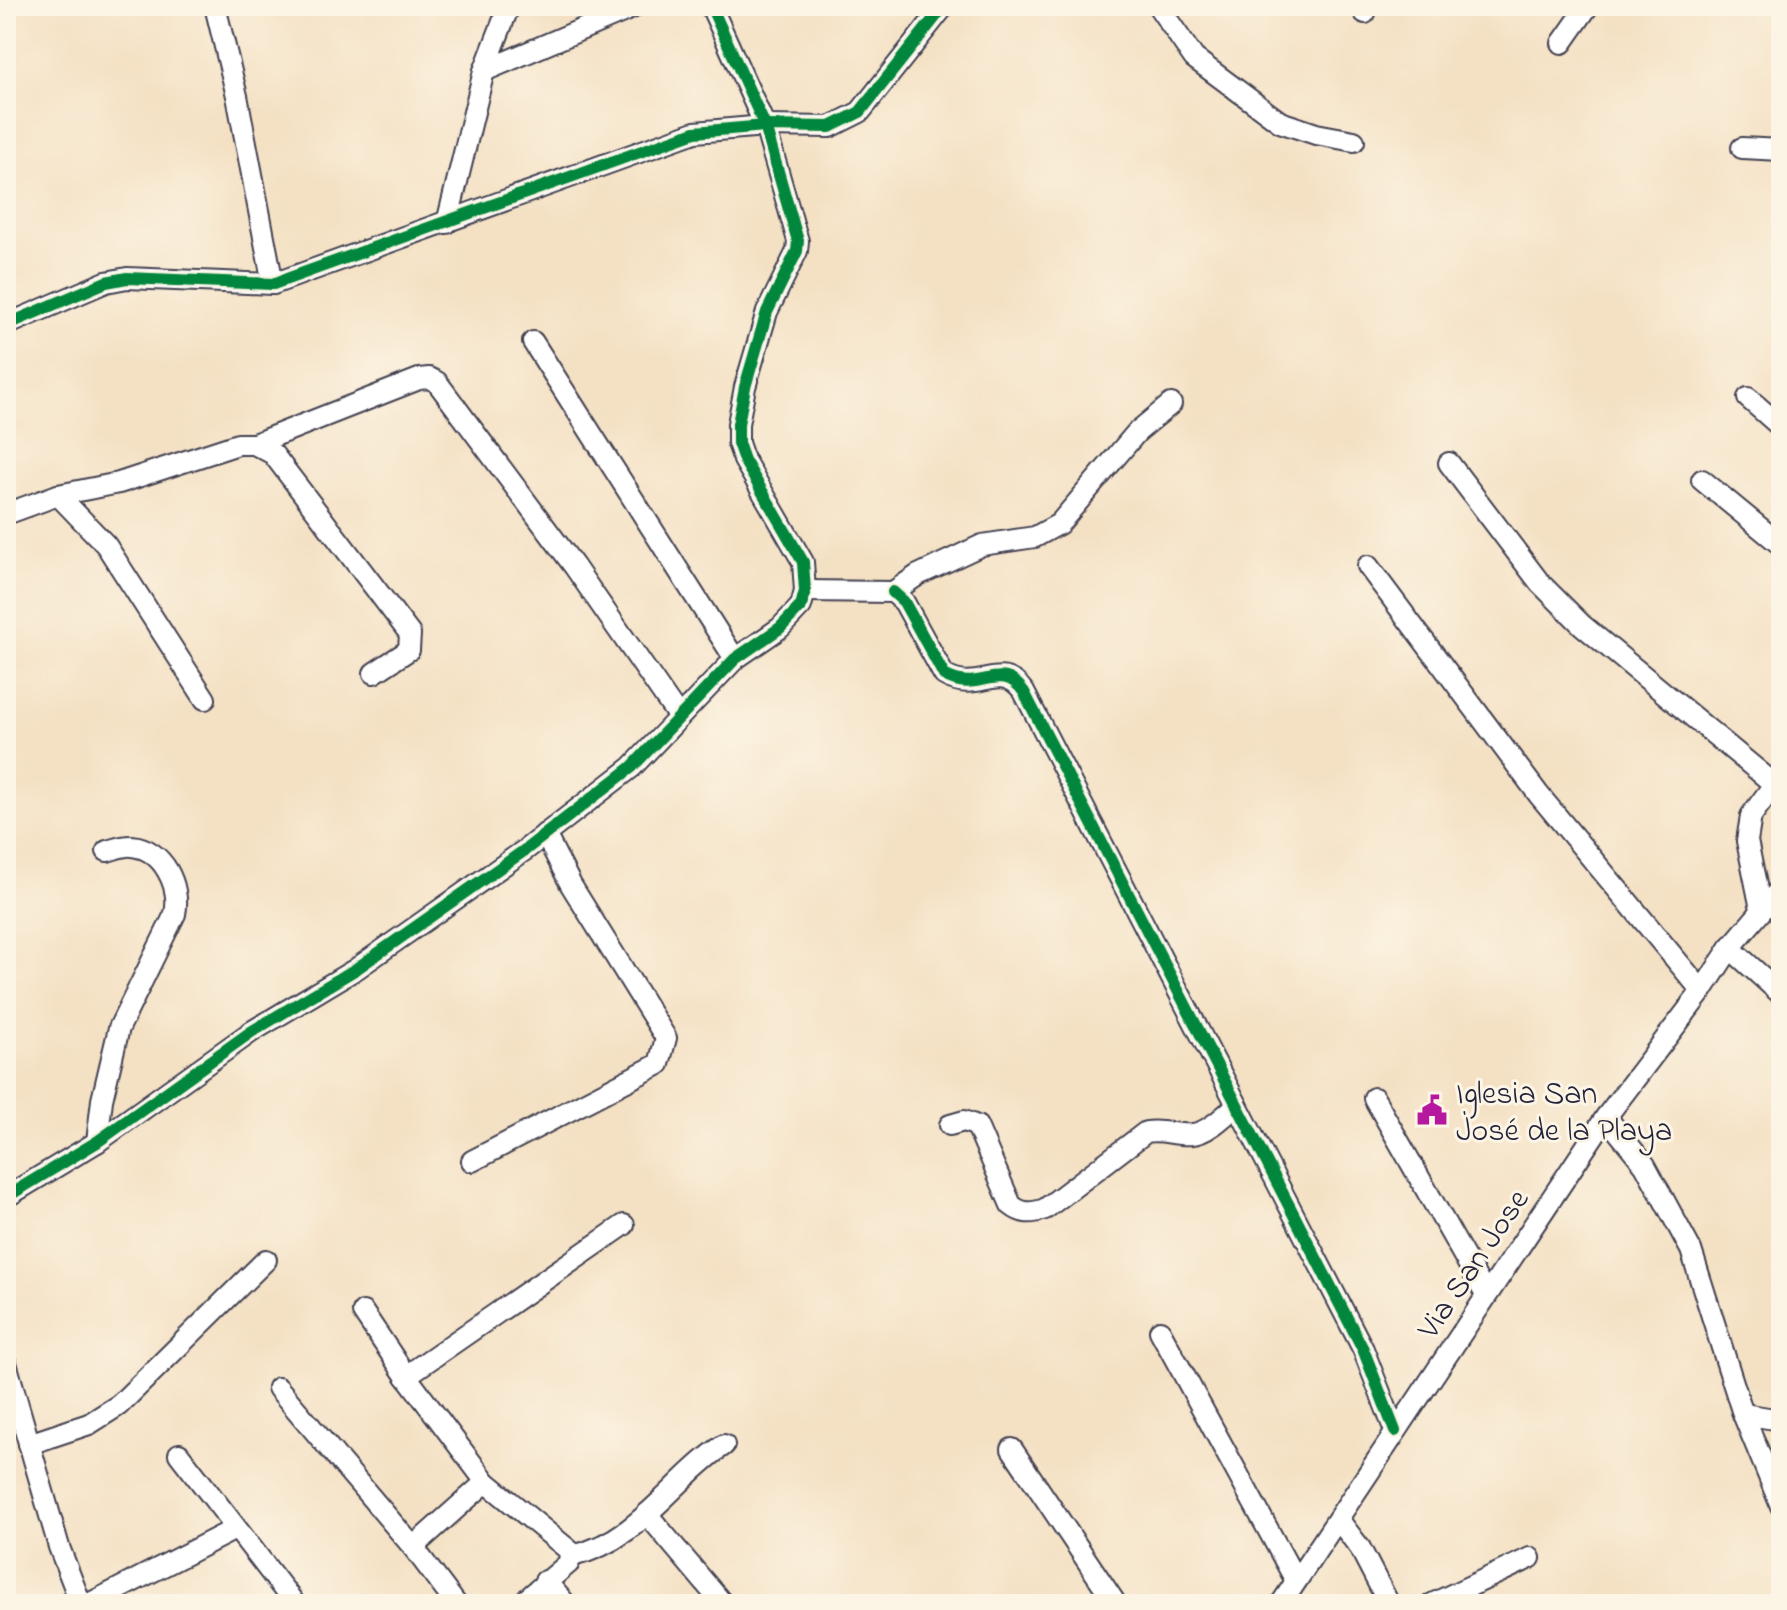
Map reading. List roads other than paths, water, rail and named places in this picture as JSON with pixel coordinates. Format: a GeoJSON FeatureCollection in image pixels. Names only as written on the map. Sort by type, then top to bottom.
{"type":"FeatureCollection","features":[{"type":"Feature","properties":{"kind":"street"},"geometry":{"type":"LineString","coordinates":[[215,6],[237,96],[273,284]]}},
{"type":"Feature","properties":{"kind":"street"},"geometry":{"type":"LineString","coordinates":[[447,223],[484,71],[509,6]]}},
{"type":"Feature","properties":{"kind":"street"},"geometry":{"type":"LineString","coordinates":[[6,1197],[97,1142],[251,1032],[398,940],[545,834],[632,767],[735,659],[780,628],[801,606],[805,591],[803,562],[794,541],[744,460],[738,443],[740,412],[755,347],[798,241],[765,126],[711,6]]}},
{"type":"Feature","properties":{"kind":"street"},"geometry":{"type":"LineString","coordinates":[[6,325],[106,282],[127,278],[273,284],[695,132],[765,126],[830,127],[852,117],[944,6]]}},
{"type":"Feature","properties":{"kind":"street"},"geometry":{"type":"LineString","coordinates":[[1158,6],[1194,58],[1280,122],[1316,134],[1354,141]]}},
{"type":"Feature","properties":{"kind":"street"},"geometry":{"type":"LineString","coordinates":[[1562,43],[1588,6]]}},
{"type":"Feature","properties":{"kind":"street"},"geometry":{"type":"LineString","coordinates":[[484,71],[632,8]]}},
{"type":"Feature","properties":{"kind":"street"},"geometry":{"type":"LineString","coordinates":[[1742,148],[1781,150]]}},
{"type":"Feature","properties":{"kind":"street"},"geometry":{"type":"LineString","coordinates":[[533,342],[735,659]]}},
{"type":"Feature","properties":{"kind":"street"},"geometry":{"type":"LineString","coordinates":[[6,514],[58,495],[119,483],[238,444],[254,444],[419,379],[429,378],[437,382],[574,566],[678,716]]}},
{"type":"Feature","properties":{"kind":"street"},"geometry":{"type":"LineString","coordinates":[[1748,398],[1781,427]]}},
{"type":"Feature","properties":{"kind":"street"},"geometry":{"type":"LineString","coordinates":[[805,591],[893,592],[918,575],[982,545],[1035,537],[1059,524],[1137,432],[1171,404]]}},
{"type":"Feature","properties":{"kind":"street"},"geometry":{"type":"LineString","coordinates":[[254,444],[273,454],[410,634],[409,650],[374,673]]}},
{"type":"Feature","properties":{"kind":"street"},"geometry":{"type":"LineString","coordinates":[[1449,463],[1540,583],[1582,625],[1778,779],[1751,816],[1747,841],[1761,909]]}},
{"type":"Feature","properties":{"kind":"street"},"geometry":{"type":"LineString","coordinates":[[1702,480],[1781,545]]}},
{"type":"Feature","properties":{"kind":"street"},"geometry":{"type":"LineString","coordinates":[[58,495],[106,545],[205,699]]}},
{"type":"Feature","properties":{"kind":"street"},"geometry":{"type":"LineString","coordinates":[[1368,566],[1539,795],[1702,991]]}},
{"type":"Feature","properties":{"kind":"street"},"geometry":{"type":"LineString","coordinates":[[893,592],[910,612],[944,675],[968,684],[1005,675],[1016,680],[1024,692],[1363,1349],[1395,1431]]}},
{"type":"Feature","properties":{"kind":"street"},"geometry":{"type":"LineString","coordinates":[[472,1161],[659,1064],[665,1050],[666,1038],[571,885],[545,834]]}},
{"type":"Feature","properties":{"kind":"street"},"geometry":{"type":"LineString","coordinates":[[97,1142],[102,1100],[119,1028],[175,914],[178,897],[164,866],[146,850],[129,845],[107,851]]}},
{"type":"Feature","properties":{"kind":"street","name":"Via San Jose"},"geometry":{"type":"LineString","coordinates":[[1281,1604],[1606,1117],[1702,991],[1730,948],[1781,888]]}},
{"type":"Feature","properties":{"kind":"street"},"geometry":{"type":"LineString","coordinates":[[1730,948],[1781,994]]}},
{"type":"Feature","properties":{"kind":"street"},"geometry":{"type":"LineString","coordinates":[[1374,1098],[1486,1295]]}},
{"type":"Feature","properties":{"kind":"street"},"geometry":{"type":"LineString","coordinates":[[950,1125],[964,1121],[977,1126],[1011,1205],[1019,1212],[1033,1213],[1045,1209],[1146,1132],[1160,1129],[1193,1134],[1206,1129],[1237,1105]]}},
{"type":"Feature","properties":{"kind":"street"},"geometry":{"type":"LineString","coordinates":[[1606,1117],[1645,1165],[1691,1250],[1743,1414],[1781,1506]]}},
{"type":"Feature","properties":{"kind":"street"},"geometry":{"type":"LineString","coordinates":[[406,1376],[624,1225]]}},
{"type":"Feature","properties":{"kind":"street"},"geometry":{"type":"LineString","coordinates":[[29,1444],[89,1424],[119,1405],[266,1260]]}},
{"type":"Feature","properties":{"kind":"street"},"geometry":{"type":"LineString","coordinates":[[363,1312],[406,1376],[486,1482],[572,1556]]}},
{"type":"Feature","properties":{"kind":"street"},"geometry":{"type":"LineString","coordinates":[[1160,1331],[1296,1581]]}},
{"type":"Feature","properties":{"kind":"street"},"geometry":{"type":"LineString","coordinates":[[6,1363],[59,1547],[81,1604]]}},
{"type":"Feature","properties":{"kind":"street"},"geometry":{"type":"LineString","coordinates":[[278,1388],[413,1547],[456,1604]]}},
{"type":"Feature","properties":{"kind":"street"},"geometry":{"type":"LineString","coordinates":[[1743,1414],[1781,1420]]}},
{"type":"Feature","properties":{"kind":"street"},"geometry":{"type":"LineString","coordinates":[[521,1604],[572,1556],[614,1542],[647,1514],[693,1466],[724,1445]]}},
{"type":"Feature","properties":{"kind":"street"},"geometry":{"type":"LineString","coordinates":[[1012,1449],[1116,1604]]}},
{"type":"Feature","properties":{"kind":"street"},"geometry":{"type":"LineString","coordinates":[[179,1454],[295,1604]]}},
{"type":"Feature","properties":{"kind":"street"},"geometry":{"type":"LineString","coordinates":[[413,1547],[486,1482]]}},
{"type":"Feature","properties":{"kind":"street"},"geometry":{"type":"LineString","coordinates":[[647,1514],[723,1604]]}},
{"type":"Feature","properties":{"kind":"street"},"geometry":{"type":"LineString","coordinates":[[1338,1519],[1360,1548],[1389,1604]]}},
{"type":"Feature","properties":{"kind":"street"},"geometry":{"type":"LineString","coordinates":[[89,1604],[235,1529]]}},
{"type":"Feature","properties":{"kind":"street"},"geometry":{"type":"LineString","coordinates":[[1432,1604],[1530,1558]]}},
{"type":"Feature","properties":{"kind":"street"},"geometry":{"type":"LineString","coordinates":[[545,1581],[566,1604]]}},
{"type":"Feature","properties":{"kind":"place","name":"Iglesia San José de la Playa"},"geometry":{"type":"Point","coordinates":[1432,1110]}}]}
